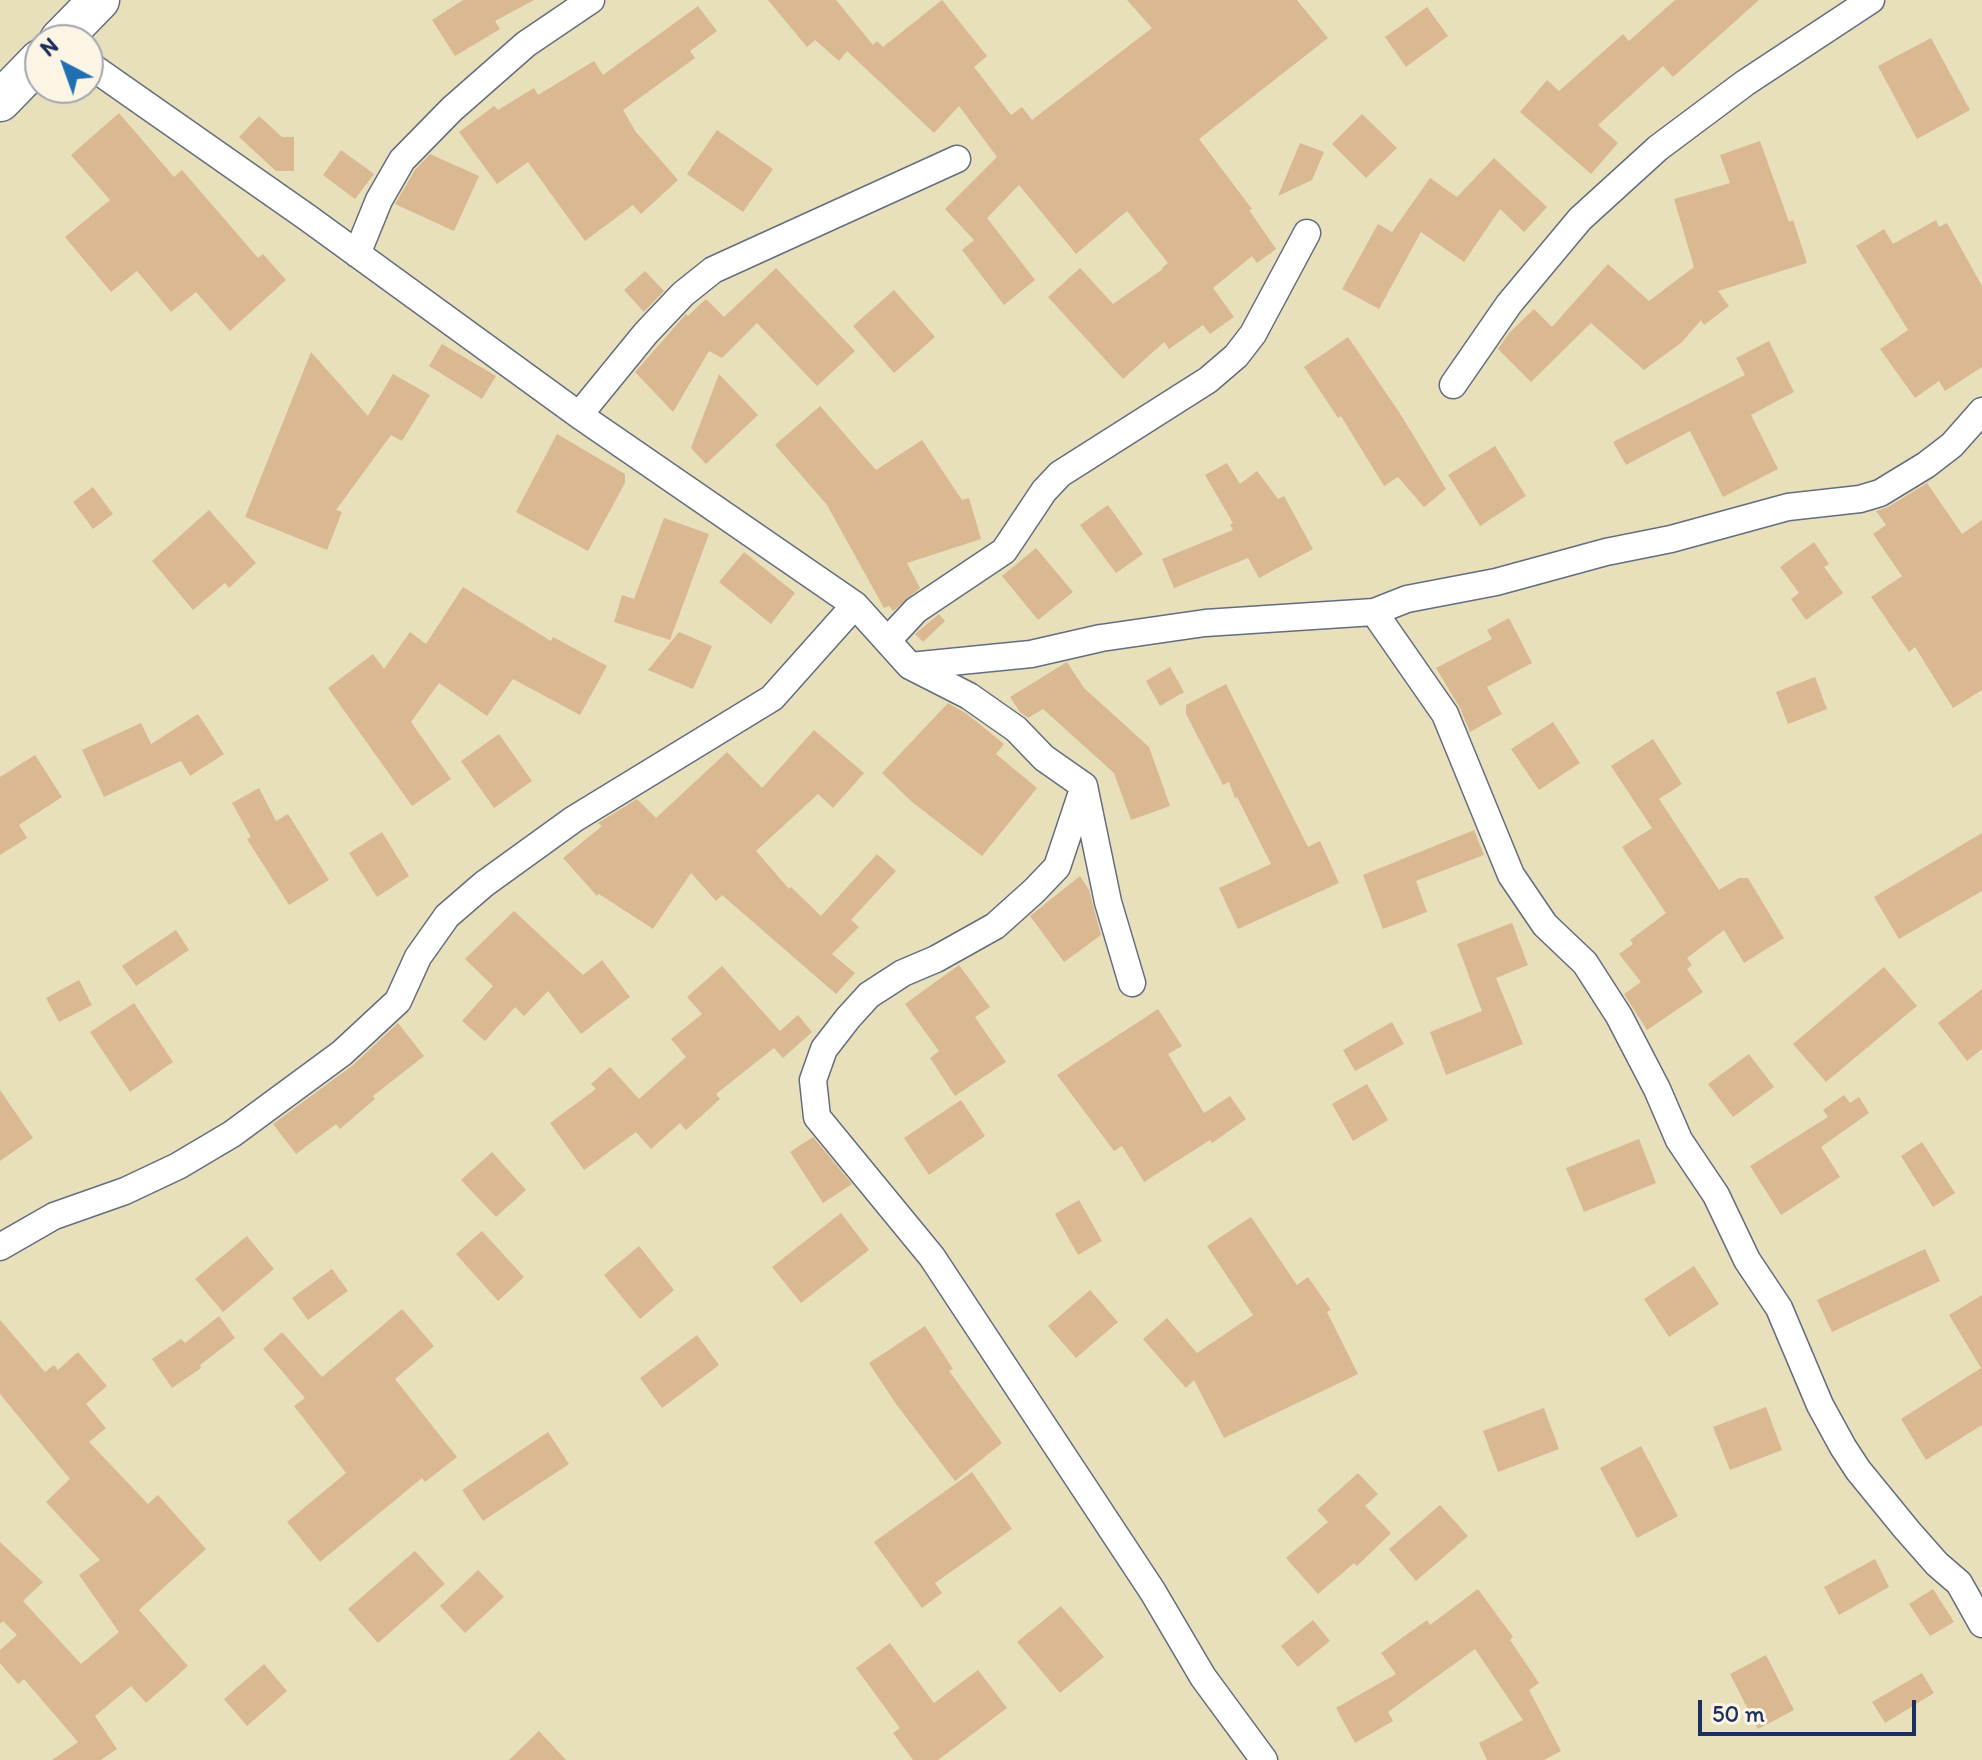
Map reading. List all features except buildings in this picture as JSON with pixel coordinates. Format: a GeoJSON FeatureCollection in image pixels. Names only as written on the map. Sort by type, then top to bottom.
{"type":"FeatureCollection","features":[{"type":"Feature","properties":{"kind":"main road"},"geometry":{"type":"LineString","coordinates":[[76,24],[99,0]]}},
{"type":"Feature","properties":{"kind":"main road"},"geometry":{"type":"LineString","coordinates":[[0,101],[24,76]]}},
{"type":"Feature","properties":{"kind":"street"},"geometry":{"type":"LineString","coordinates":[[357,254],[379,200],[402,160],[452,109],[526,44],[591,0]]}},
{"type":"Feature","properties":{"kind":"street"},"geometry":{"type":"LineString","coordinates":[[1453,385],[1509,304],[1580,219],[1671,138],[1745,83],[1871,0]]}},
{"type":"Feature","properties":{"kind":"street"},"geometry":{"type":"LineString","coordinates":[[104,75],[579,415],[855,605],[910,666],[981,704],[1016,729],[1044,758],[1084,786],[1108,902],[1132,983]]}},
{"type":"Feature","properties":{"kind":"street"},"geometry":{"type":"LineString","coordinates":[[579,415],[646,333],[683,294],[713,270],[957,159]]}},
{"type":"Feature","properties":{"kind":"street"},"geometry":{"type":"LineString","coordinates":[[888,640],[916,610],[1004,551],[1044,491],[1060,474],[1208,380],[1236,356],[1253,334],[1307,233]]}},
{"type":"Feature","properties":{"kind":"street"},"geometry":{"type":"LineString","coordinates":[[910,666],[1031,654],[1101,638],[1205,623],[1374,612],[1407,599],[1496,582],[1788,507],[1840,503],[1880,493],[1952,445],[1982,411]]}},
{"type":"Feature","properties":{"kind":"street"},"geometry":{"type":"LineString","coordinates":[[0,1247],[54,1216],[125,1191],[178,1166],[232,1134],[342,1053],[398,1001],[418,957],[447,916],[484,884],[574,819],[772,698],[855,605]]}},
{"type":"Feature","properties":{"kind":"street"},"geometry":{"type":"LineString","coordinates":[[1374,612],[1445,714],[1511,875],[1545,925],[1585,963],[1619,1016],[1657,1089],[1679,1140],[1716,1195],[1747,1260],[1779,1308],[1820,1405],[1843,1447],[1899,1520],[1937,1564],[1959,1583],[1982,1624]]}},
{"type":"Feature","properties":{"kind":"street"},"geometry":{"type":"LineString","coordinates":[[1084,786],[1057,867],[1034,891],[995,926],[936,959],[903,973],[869,995],[848,1018],[824,1049],[813,1080],[817,1117],[932,1257],[1153,1592],[1203,1677],[1264,1760]]}}]}
